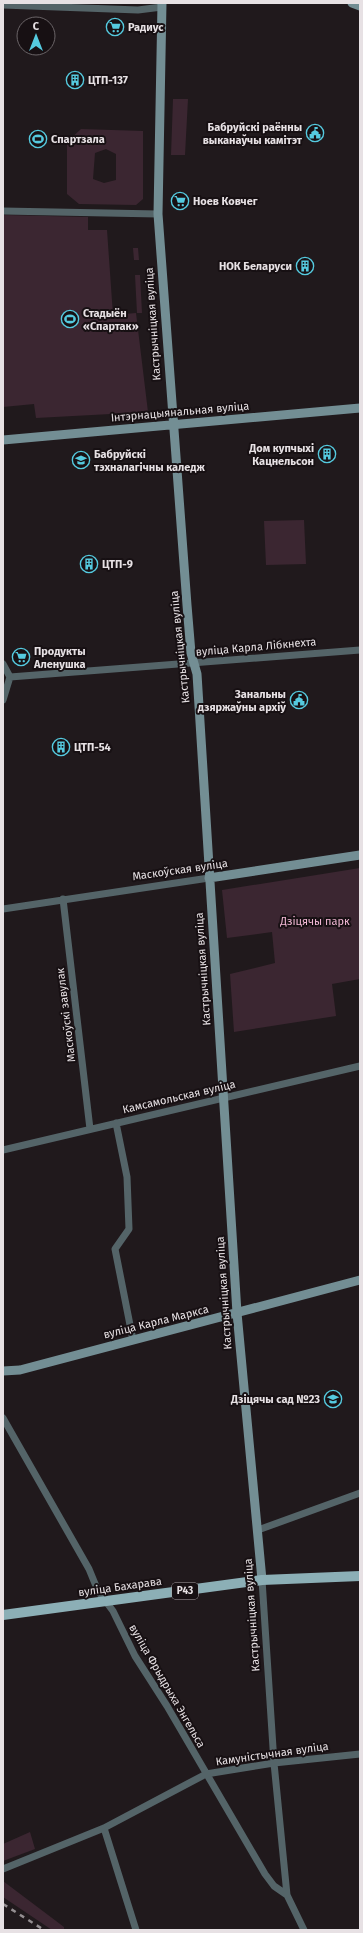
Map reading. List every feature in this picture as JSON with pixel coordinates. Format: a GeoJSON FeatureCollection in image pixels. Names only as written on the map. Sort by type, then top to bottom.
{"type":"FeatureCollection","features":[{"type":"Feature","properties":{"kind":"main road"},"geometry":{"type":"LineString","coordinates":[[352,3],[360,6]]}},
{"type":"Feature","properties":{"kind":"main road","name":"Кастрычніцкая вуліца"},"geometry":{"type":"LineString","coordinates":[[162,5],[158,214],[172,425],[191,653],[197,674],[237,1313],[262,1580]]}},
{"type":"Feature","properties":{"kind":"main road","name":"Інтэрнацыянальная вуліца"},"geometry":{"type":"LineString","coordinates":[[3,440],[360,408]]}},
{"type":"Feature","properties":{"kind":"main road","name":"Маскоўская вуліца"},"geometry":{"type":"LineString","coordinates":[[209,878],[360,855]]}},
{"type":"Feature","properties":{"kind":"main road","name":"вуліца Карла Маркса"},"geometry":{"type":"LineString","coordinates":[[3,1371],[20,1370],[360,1280]]}},
{"type":"Feature","properties":{"kind":"main road","name":"вуліца Бахарава"},"geometry":{"type":"LineString","coordinates":[[3,1615],[262,1580],[360,1576]]}},
{"type":"Feature","properties":{"kind":"street"},"geometry":{"type":"LineString","coordinates":[[3,5],[138,10],[162,5]]}},
{"type":"Feature","properties":{"kind":"street"},"geometry":{"type":"LineString","coordinates":[[3,211],[158,214]]}},
{"type":"Feature","properties":{"kind":"street","name":"вуліца Карла Лібкнехта"},"geometry":{"type":"LineString","coordinates":[[10,677],[360,650]]}},
{"type":"Feature","properties":{"kind":"street"},"geometry":{"type":"LineString","coordinates":[[3,664],[10,677],[3,700]]}},
{"type":"Feature","properties":{"kind":"street","name":"Маскоўская вуліца"},"geometry":{"type":"LineString","coordinates":[[3,909],[209,878]]}},
{"type":"Feature","properties":{"kind":"street","name":"Маскоўскі завулак"},"geometry":{"type":"LineString","coordinates":[[63,899],[90,1129]]}},
{"type":"Feature","properties":{"kind":"street","name":"Камсамольская вуліца"},"geometry":{"type":"LineString","coordinates":[[3,1150],[360,1066]]}},
{"type":"Feature","properties":{"kind":"street"},"geometry":{"type":"LineString","coordinates":[[116,1123],[127,1178],[129,1229],[115,1249],[133,1340]]}},
{"type":"Feature","properties":{"kind":"street","name":"вуліца Фрыдрыха Энгельса"},"geometry":{"type":"LineString","coordinates":[[3,1418],[89,1569],[98,1591],[107,1602],[134,1656],[167,1706],[265,1874],[274,1886],[287,1895]]}},
{"type":"Feature","properties":{"kind":"street"},"geometry":{"type":"LineString","coordinates":[[258,1530],[360,1493]]}},
{"type":"Feature","properties":{"kind":"street","name":"Кастрычніцкая вуліца"},"geometry":{"type":"LineString","coordinates":[[262,1580],[274,1763],[287,1895],[304,1930]]}},
{"type":"Feature","properties":{"kind":"street","name":"Камуністычная вуліца"},"geometry":{"type":"LineString","coordinates":[[3,1869],[104,1828],[206,1774],[274,1763],[360,1754]]}},
{"type":"Feature","properties":{"kind":"street"},"geometry":{"type":"LineString","coordinates":[[104,1828],[136,1930]]}},
{"type":"Feature","properties":{"kind":"green space"},"geometry":{"type":"Polygon","coordinates":[[[173,99],[188,99],[185,155],[171,155],[173,99]]]}},
{"type":"Feature","properties":{"kind":"green space"},"geometry":{"type":"Polygon","coordinates":[[[81,129],[143,131],[143,199],[136,205],[79,204],[67,194],[67,142],[81,129]],[[106,149],[95,153],[93,179],[104,183],[116,180],[116,154],[106,149]]]}},
{"type":"Feature","properties":{"kind":"green space","name":"Стадыён «Спартак»"},"geometry":{"type":"Polygon","coordinates":[[[3,215],[88,217],[88,230],[107,230],[113,315],[136,313],[148,412],[36,418],[34,404],[3,407],[3,215]]]}},
{"type":"Feature","properties":{"kind":"green space"},"geometry":{"type":"Polygon","coordinates":[[[133,248],[138,248],[139,260],[134,260],[133,248]]]}},
{"type":"Feature","properties":{"kind":"green space"},"geometry":{"type":"Polygon","coordinates":[[[135,275],[140,275],[142,313],[137,313],[135,275]]]}},
{"type":"Feature","properties":{"kind":"green space"},"geometry":{"type":"Polygon","coordinates":[[[304,520],[306,564],[266,565],[264,521],[304,520]]]}},
{"type":"Feature","properties":{"kind":"green space","name":"Дзіцячы парк"},"geometry":{"type":"Polygon","coordinates":[[[360,868],[360,979],[332,984],[336,1016],[234,1032],[230,974],[275,963],[272,932],[227,938],[222,890],[360,868]]]}},
{"type":"Feature","properties":{"kind":"green space"},"geometry":{"type":"Polygon","coordinates":[[[30,1832],[35,1849],[3,1861],[3,1844],[30,1832]]]}},
{"type":"Feature","properties":{"kind":"green space"},"geometry":{"type":"Polygon","coordinates":[[[3,1881],[64,1927],[64,1930],[52,1930],[3,1897],[3,1881]]]}},
{"type":"Feature","properties":{"kind":"railway"},"geometry":{"type":"LineString","coordinates":[[3,1904],[44,1930]]}},
{"type":"Feature","properties":{"kind":"place","name":"Радиус"},"geometry":{"type":"Point","coordinates":[115,27]}},
{"type":"Feature","properties":{"kind":"place","name":"ЦТП-137"},"geometry":{"type":"Point","coordinates":[75,80]}},
{"type":"Feature","properties":{"kind":"place","name":"Бабруйскі раённы выканаўчы камітэт"},"geometry":{"type":"Point","coordinates":[315,133]}},
{"type":"Feature","properties":{"kind":"place","name":"Спартзала"},"geometry":{"type":"Point","coordinates":[38,139]}},
{"type":"Feature","properties":{"kind":"place","name":"Ноев Ковчег"},"geometry":{"type":"Point","coordinates":[180,201]}},
{"type":"Feature","properties":{"kind":"place","name":"НОК Беларуси"},"geometry":{"type":"Point","coordinates":[305,266]}},
{"type":"Feature","properties":{"kind":"place","name":"Стадыён «Спартак»"},"geometry":{"type":"Point","coordinates":[70,319]}},
{"type":"Feature","properties":{"kind":"place","name":"Дом купчыхі Кацнельсон"},"geometry":{"type":"Point","coordinates":[327,454]}},
{"type":"Feature","properties":{"kind":"place","name":"Бабруйскі тэхналагічны каледж"},"geometry":{"type":"Point","coordinates":[81,460]}},
{"type":"Feature","properties":{"kind":"place","name":"ЦТП-9"},"geometry":{"type":"Point","coordinates":[89,564]}},
{"type":"Feature","properties":{"kind":"place","name":"Продукты Аленушка"},"geometry":{"type":"Point","coordinates":[21,657]}},
{"type":"Feature","properties":{"kind":"place","name":"Занальны дзяржаўны архіў"},"geometry":{"type":"Point","coordinates":[299,700]}},
{"type":"Feature","properties":{"kind":"place","name":"ЦТП-54"},"geometry":{"type":"Point","coordinates":[61,747]}},
{"type":"Feature","properties":{"kind":"place","name":"Дзіцячы сад №23"},"geometry":{"type":"Point","coordinates":[333,1399]}}]}
